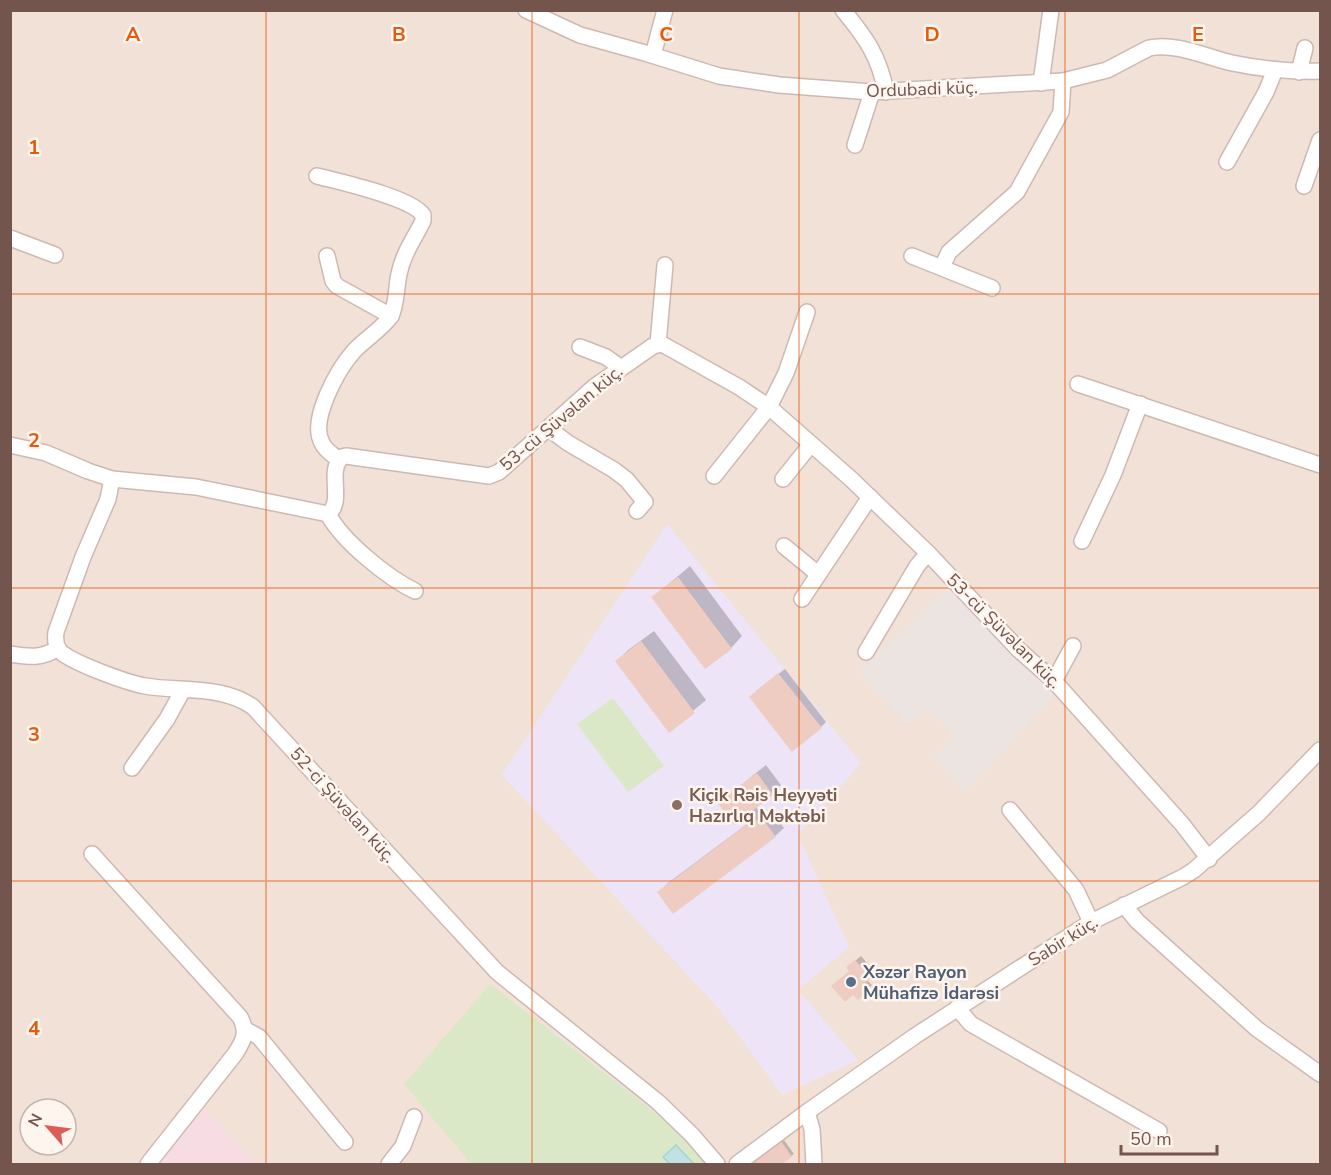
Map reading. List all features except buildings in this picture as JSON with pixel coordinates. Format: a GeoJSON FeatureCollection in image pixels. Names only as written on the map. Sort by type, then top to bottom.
{"type":"FeatureCollection","features":[{"type":"Feature","properties":{"kind":"street","name":"Ordubadi küç."},"geometry":{"type":"LineString","coordinates":[[526,10],[580,35],[719,76],[779,85],[879,92],[1064,81],[1107,70],[1156,46],[1275,70],[1320,71]]}},
{"type":"Feature","properties":{"kind":"street"},"geometry":{"type":"LineString","coordinates":[[653,55],[665,10]]}},
{"type":"Feature","properties":{"kind":"street"},"geometry":{"type":"LineString","coordinates":[[843,10],[863,34],[874,52],[882,73],[879,92],[855,145]]}},
{"type":"Feature","properties":{"kind":"street"},"geometry":{"type":"LineString","coordinates":[[1041,83],[1051,10]]}},
{"type":"Feature","properties":{"kind":"street"},"geometry":{"type":"LineString","coordinates":[[1299,72],[1305,48]]}},
{"type":"Feature","properties":{"kind":"street"},"geometry":{"type":"LineString","coordinates":[[1227,162],[1266,92],[1275,70]]}},
{"type":"Feature","properties":{"kind":"street"},"geometry":{"type":"LineString","coordinates":[[942,267],[949,252],[1017,192],[1061,111],[1064,81]]}},
{"type":"Feature","properties":{"kind":"street"},"geometry":{"type":"LineString","coordinates":[[1304,186],[1320,140]]}},
{"type":"Feature","properties":{"kind":"street"},"geometry":{"type":"LineString","coordinates":[[317,176],[357,186],[412,206],[423,215],[423,221],[404,256],[391,316],[345,361],[321,411],[319,436],[322,444],[338,459],[335,504],[328,514]]}},
{"type":"Feature","properties":{"kind":"street"},"geometry":{"type":"LineString","coordinates":[[10,238],[55,255]]}},
{"type":"Feature","properties":{"kind":"street"},"geometry":{"type":"LineString","coordinates":[[327,256],[333,281],[337,286],[391,316]]}},
{"type":"Feature","properties":{"kind":"street"},"geometry":{"type":"LineString","coordinates":[[912,256],[992,288]]}},
{"type":"Feature","properties":{"kind":"street"},"geometry":{"type":"LineString","coordinates":[[658,344],[666,266]]}},
{"type":"Feature","properties":{"kind":"street"},"geometry":{"type":"LineString","coordinates":[[714,476],[769,407],[786,373],[807,312]]}},
{"type":"Feature","properties":{"kind":"street","name":"53-cü Şüvəlan küç."},"geometry":{"type":"LineString","coordinates":[[338,459],[346,456],[489,476],[499,472],[588,392],[620,367],[658,344],[669,347],[769,407],[870,497],[928,553],[990,621],[1054,681],[1182,824],[1209,859]]}},
{"type":"Feature","properties":{"kind":"street"},"geometry":{"type":"LineString","coordinates":[[580,348],[606,357],[620,367]]}},
{"type":"Feature","properties":{"kind":"street"},"geometry":{"type":"LineString","coordinates":[[1078,384],[1320,465]]}},
{"type":"Feature","properties":{"kind":"street"},"geometry":{"type":"LineString","coordinates":[[1082,541],[1113,475],[1140,404]]}},
{"type":"Feature","properties":{"kind":"street"},"geometry":{"type":"LineString","coordinates":[[548,428],[627,480],[645,502],[637,511]]}},
{"type":"Feature","properties":{"kind":"street"},"geometry":{"type":"LineString","coordinates":[[783,479],[812,444]]}},
{"type":"Feature","properties":{"kind":"street"},"geometry":{"type":"LineString","coordinates":[[10,445],[46,453],[112,479],[196,487],[328,514],[338,531],[388,575],[415,591]]}},
{"type":"Feature","properties":{"kind":"street"},"geometry":{"type":"LineString","coordinates":[[10,654],[31,658],[43,656],[58,648],[55,640],[56,632],[83,557],[108,499],[112,479]]}},
{"type":"Feature","properties":{"kind":"street"},"geometry":{"type":"LineString","coordinates":[[802,599],[870,497]]}},
{"type":"Feature","properties":{"kind":"street"},"geometry":{"type":"LineString","coordinates":[[784,546],[818,574]]}},
{"type":"Feature","properties":{"kind":"street"},"geometry":{"type":"LineString","coordinates":[[866,652],[917,566],[928,553]]}},
{"type":"Feature","properties":{"kind":"street"},"geometry":{"type":"LineString","coordinates":[[1054,681],[1073,646]]}},
{"type":"Feature","properties":{"kind":"street","name":"52-ci Şüvəlan küç."},"geometry":{"type":"LineString","coordinates":[[58,648],[74,660],[137,685],[232,696],[253,707],[497,972],[658,1102],[692,1135],[717,1164]]}},
{"type":"Feature","properties":{"kind":"street"},"geometry":{"type":"LineString","coordinates":[[132,768],[167,719],[183,690]]}},
{"type":"Feature","properties":{"kind":"street","name":"Sabir küç."},"geometry":{"type":"LineString","coordinates":[[737,1164],[807,1112],[957,1008],[1091,922],[1183,878],[1209,859],[1259,813],[1320,750]]}},
{"type":"Feature","properties":{"kind":"street"},"geometry":{"type":"LineString","coordinates":[[1010,810],[1076,890],[1091,922]]}},
{"type":"Feature","properties":{"kind":"street"},"geometry":{"type":"LineString","coordinates":[[92,854],[240,1017],[246,1030],[259,1037],[345,1142]]}},
{"type":"Feature","properties":{"kind":"street"},"geometry":{"type":"LineString","coordinates":[[1124,906],[1137,921],[1257,1029],[1320,1074]]}},
{"type":"Feature","properties":{"kind":"street"},"geometry":{"type":"LineString","coordinates":[[957,1008],[971,1024],[1159,1131]]}},
{"type":"Feature","properties":{"kind":"street"},"geometry":{"type":"LineString","coordinates":[[148,1164],[235,1054],[246,1030]]}},
{"type":"Feature","properties":{"kind":"street"},"geometry":{"type":"LineString","coordinates":[[807,1112],[812,1129],[814,1164]]}},
{"type":"Feature","properties":{"kind":"street"},"geometry":{"type":"LineString","coordinates":[[389,1164],[403,1146],[414,1117]]}},
{"type":"Feature","properties":{"kind":"shaded area"},"geometry":{"type":"Polygon","coordinates":[[[10,11],[1320,11],[1320,1164],[11,1164],[10,11]]]}},
{"type":"Feature","properties":{"kind":"shaded area","name":"Kiçik Rəis Heyyəti Hazırlıq Məktəbi"},"geometry":{"type":"Polygon","coordinates":[[[667,524],[861,763],[798,835],[849,947],[798,990],[858,1060],[782,1095],[720,1010],[502,775],[667,524]]]}},
{"type":"Feature","properties":{"kind":"shaded area"},"geometry":{"type":"Polygon","coordinates":[[[950,586],[1057,693],[965,792],[933,757],[954,739],[929,708],[907,725],[859,672],[950,586]]]}},
{"type":"Feature","properties":{"kind":"shaded area"},"geometry":{"type":"Polygon","coordinates":[[[204,1110],[257,1164],[159,1164],[204,1110]]]}},
{"type":"Feature","properties":{"kind":"green space"},"geometry":{"type":"Polygon","coordinates":[[[613,698],[664,766],[628,792],[577,724],[613,698]]]}},
{"type":"Feature","properties":{"kind":"green space"},"geometry":{"type":"Polygon","coordinates":[[[490,984],[665,1120],[707,1164],[471,1164],[404,1084],[490,984]]]}},
{"type":"Feature","properties":{"kind":"water"},"geometry":{"type":"Polygon","coordinates":[[[676,1145],[694,1164],[670,1164],[663,1157],[676,1145]]]}},
{"type":"Feature","properties":{"kind":"place","name":"Kiçik Rəis Heyyəti Hazırlıq Məktəbi"},"geometry":{"type":"Point","coordinates":[677,805]}},
{"type":"Feature","properties":{"kind":"place","name":"Xəzər Rayon Mühafizə İdarəsi"},"geometry":{"type":"Point","coordinates":[851,982]}}]}
